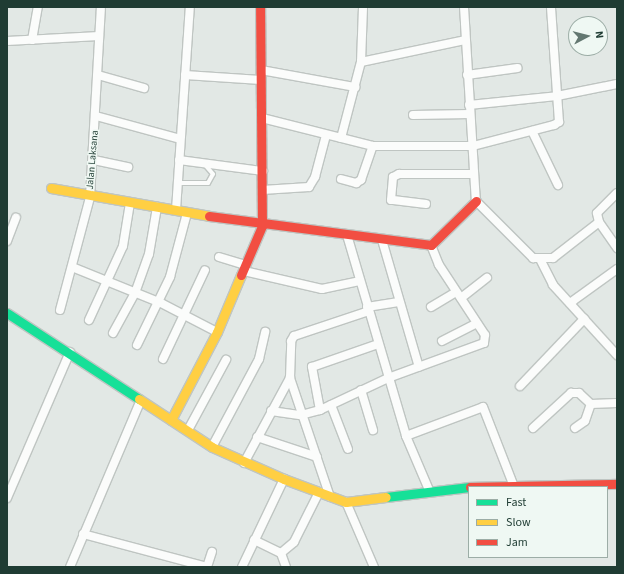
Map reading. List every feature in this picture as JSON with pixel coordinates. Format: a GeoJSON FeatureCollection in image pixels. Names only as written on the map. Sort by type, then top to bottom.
{"type":"FeatureCollection","features":[{"type":"Feature","properties":{"kind":"street"},"geometry":{"type":"LineString","coordinates":[[32,40],[38,7]]}},
{"type":"Feature","properties":{"kind":"street","name":"Jalan Laksana"},"geometry":{"type":"LineString","coordinates":[[60,310],[90,197],[94,160],[101,7]]}},
{"type":"Feature","properties":{"kind":"street"},"geometry":{"type":"LineString","coordinates":[[176,210],[190,7]]}},
{"type":"Feature","properties":{"kind":"street"},"geometry":{"type":"LineString","coordinates":[[171,420],[217,332],[262,226],[263,171],[260,7]]}},
{"type":"Feature","properties":{"kind":"street"},"geometry":{"type":"LineString","coordinates":[[340,138],[361,62],[363,7]]}},
{"type":"Feature","properties":{"kind":"street"},"geometry":{"type":"LineString","coordinates":[[464,7],[464,40],[476,201],[526,256],[540,259],[552,258],[599,222]]}},
{"type":"Feature","properties":{"kind":"street"},"geometry":{"type":"LineString","coordinates":[[262,118],[373,146],[473,146],[532,131],[559,122],[551,7]]}},
{"type":"Feature","properties":{"kind":"street"},"geometry":{"type":"LineString","coordinates":[[7,41],[99,36]]}},
{"type":"Feature","properties":{"kind":"street"},"geometry":{"type":"LineString","coordinates":[[361,62],[464,40]]}},
{"type":"Feature","properties":{"kind":"street"},"geometry":{"type":"LineString","coordinates":[[467,75],[518,68]]}},
{"type":"Feature","properties":{"kind":"street"},"geometry":{"type":"LineString","coordinates":[[261,70],[355,87]]}},
{"type":"Feature","properties":{"kind":"street"},"geometry":{"type":"LineString","coordinates":[[98,75],[144,88]]}},
{"type":"Feature","properties":{"kind":"street"},"geometry":{"type":"LineString","coordinates":[[185,75],[261,80]]}},
{"type":"Feature","properties":{"kind":"street"},"geometry":{"type":"LineString","coordinates":[[469,105],[557,96],[617,84]]}},
{"type":"Feature","properties":{"kind":"street"},"geometry":{"type":"LineString","coordinates":[[413,115],[470,114]]}},
{"type":"Feature","properties":{"kind":"street"},"geometry":{"type":"LineString","coordinates":[[96,116],[180,139]]}},
{"type":"Feature","properties":{"kind":"street"},"geometry":{"type":"LineString","coordinates":[[532,131],[558,185]]}},
{"type":"Feature","properties":{"kind":"street"},"geometry":{"type":"LineString","coordinates":[[262,190],[309,187],[315,177],[326,135]]}},
{"type":"Feature","properties":{"kind":"street"},"geometry":{"type":"LineString","coordinates":[[341,179],[356,183],[360,180],[373,146]]}},
{"type":"Feature","properties":{"kind":"street"},"geometry":{"type":"LineString","coordinates":[[94,160],[128,168]]}},
{"type":"Feature","properties":{"kind":"street"},"geometry":{"type":"LineString","coordinates":[[179,160],[206,166],[263,171]]}},
{"type":"Feature","properties":{"kind":"street"},"geometry":{"type":"LineString","coordinates":[[426,204],[391,200],[393,177],[399,174],[473,174]]}},
{"type":"Feature","properties":{"kind":"street"},"geometry":{"type":"LineString","coordinates":[[51,188],[90,197],[176,210],[262,226],[431,245]]}},
{"type":"Feature","properties":{"kind":"street"},"geometry":{"type":"LineString","coordinates":[[617,193],[597,213],[599,222],[617,248]]}},
{"type":"Feature","properties":{"kind":"street"},"geometry":{"type":"LineString","coordinates":[[431,245],[476,201]]}},
{"type":"Feature","properties":{"kind":"street"},"geometry":{"type":"LineString","coordinates":[[89,320],[110,281],[123,246],[130,203]]}},
{"type":"Feature","properties":{"kind":"street"},"geometry":{"type":"LineString","coordinates":[[114,333],[135,293],[149,254],[158,207]]}},
{"type":"Feature","properties":{"kind":"street"},"geometry":{"type":"LineString","coordinates":[[137,345],[160,303],[187,213]]}},
{"type":"Feature","properties":{"kind":"street"},"geometry":{"type":"LineString","coordinates":[[7,241],[16,218]]}},
{"type":"Feature","properties":{"kind":"street"},"geometry":{"type":"LineString","coordinates":[[346,235],[406,436],[429,490]]}},
{"type":"Feature","properties":{"kind":"street"},"geometry":{"type":"LineString","coordinates":[[382,240],[419,367]]}},
{"type":"Feature","properties":{"kind":"street"},"geometry":{"type":"LineString","coordinates":[[271,411],[301,415],[320,410],[388,378],[484,343],[485,335],[459,295],[431,245]]}},
{"type":"Feature","properties":{"kind":"street"},"geometry":{"type":"LineString","coordinates":[[219,256],[245,268],[322,289],[359,281]]}},
{"type":"Feature","properties":{"kind":"street"},"geometry":{"type":"LineString","coordinates":[[540,259],[553,285],[617,355]]}},
{"type":"Feature","properties":{"kind":"street"},"geometry":{"type":"LineString","coordinates":[[72,267],[110,281],[160,303],[217,332]]}},
{"type":"Feature","properties":{"kind":"street"},"geometry":{"type":"LineString","coordinates":[[570,303],[617,269]]}},
{"type":"Feature","properties":{"kind":"street"},"geometry":{"type":"LineString","coordinates":[[163,359],[185,316],[205,270]]}},
{"type":"Feature","properties":{"kind":"street"},"geometry":{"type":"LineString","coordinates":[[431,307],[459,295],[487,278]]}},
{"type":"Feature","properties":{"kind":"street"},"geometry":{"type":"LineString","coordinates":[[330,497],[301,415],[290,378],[294,336],[368,309],[399,302]]}},
{"type":"Feature","properties":{"kind":"street"},"geometry":{"type":"LineString","coordinates":[[7,313],[70,352],[212,447],[244,463],[330,497],[346,502],[429,490],[468,487]]}},
{"type":"Feature","properties":{"kind":"street"},"geometry":{"type":"LineString","coordinates":[[520,386],[584,320]]}},
{"type":"Feature","properties":{"kind":"street"},"geometry":{"type":"LineString","coordinates":[[442,341],[477,323]]}},
{"type":"Feature","properties":{"kind":"street"},"geometry":{"type":"LineString","coordinates":[[212,447],[259,359],[265,332]]}},
{"type":"Feature","properties":{"kind":"street"},"geometry":{"type":"LineString","coordinates":[[320,410],[312,367],[378,344]]}},
{"type":"Feature","properties":{"kind":"street"},"geometry":{"type":"LineString","coordinates":[[7,498],[70,352]]}},
{"type":"Feature","properties":{"kind":"street"},"geometry":{"type":"LineString","coordinates":[[188,430],[226,360]]}},
{"type":"Feature","properties":{"kind":"street"},"geometry":{"type":"LineString","coordinates":[[244,463],[290,378]]}},
{"type":"Feature","properties":{"kind":"street"},"geometry":{"type":"LineString","coordinates":[[360,390],[372,430]]}},
{"type":"Feature","properties":{"kind":"street"},"geometry":{"type":"LineString","coordinates":[[532,428],[571,393],[579,393],[591,404],[617,403]]}},
{"type":"Feature","properties":{"kind":"street"},"geometry":{"type":"LineString","coordinates":[[70,567],[141,400]]}},
{"type":"Feature","properties":{"kind":"street"},"geometry":{"type":"LineString","coordinates":[[575,428],[585,421],[591,404]]}},
{"type":"Feature","properties":{"kind":"street"},"geometry":{"type":"LineString","coordinates":[[331,405],[348,449]]}},
{"type":"Feature","properties":{"kind":"street"},"geometry":{"type":"LineString","coordinates":[[406,436],[483,407],[513,484]]}},
{"type":"Feature","properties":{"kind":"street"},"geometry":{"type":"LineString","coordinates":[[257,437],[317,457]]}},
{"type":"Feature","properties":{"kind":"street"},"geometry":{"type":"LineString","coordinates":[[242,567],[284,479]]}},
{"type":"Feature","properties":{"kind":"street"},"geometry":{"type":"LineString","coordinates":[[484,486],[513,484],[617,484]]}},
{"type":"Feature","properties":{"kind":"street"},"geometry":{"type":"LineString","coordinates":[[281,553],[294,542],[319,492]]}},
{"type":"Feature","properties":{"kind":"street"},"geometry":{"type":"LineString","coordinates":[[346,502],[374,567]]}},
{"type":"Feature","properties":{"kind":"street"},"geometry":{"type":"LineString","coordinates":[[83,534],[207,567],[212,552]]}},
{"type":"Feature","properties":{"kind":"street"},"geometry":{"type":"LineString","coordinates":[[254,540],[281,553],[286,567]]}},
{"type":"Feature","properties":{"kind":"lane"},"geometry":{"type":"LineString","coordinates":[[177,183],[208,183],[213,174],[206,166]]}},
{"type":"Feature","properties":{"kind":"traffic: fast"},"geometry":{"type":"LineString","coordinates":[[7,313],[139,399]]}},
{"type":"Feature","properties":{"kind":"traffic: fast"},"geometry":{"type":"LineString","coordinates":[[386,497],[468,487]]}},
{"type":"Feature","properties":{"kind":"traffic: slow"},"geometry":{"type":"LineString","coordinates":[[51,188],[209,216]]}},
{"type":"Feature","properties":{"kind":"traffic: slow"},"geometry":{"type":"LineString","coordinates":[[171,420],[217,332],[241,275]]}},
{"type":"Feature","properties":{"kind":"traffic: slow"},"geometry":{"type":"LineString","coordinates":[[139,399],[212,447],[284,479],[346,502],[386,497]]}},
{"type":"Feature","properties":{"kind":"traffic: jam"},"geometry":{"type":"LineString","coordinates":[[241,275],[262,226],[260,7]]}},
{"type":"Feature","properties":{"kind":"traffic: jam"},"geometry":{"type":"LineString","coordinates":[[209,216],[431,245],[476,201]]}},
{"type":"Feature","properties":{"kind":"traffic: jam"},"geometry":{"type":"LineString","coordinates":[[519,486],[617,484]]}}]}
